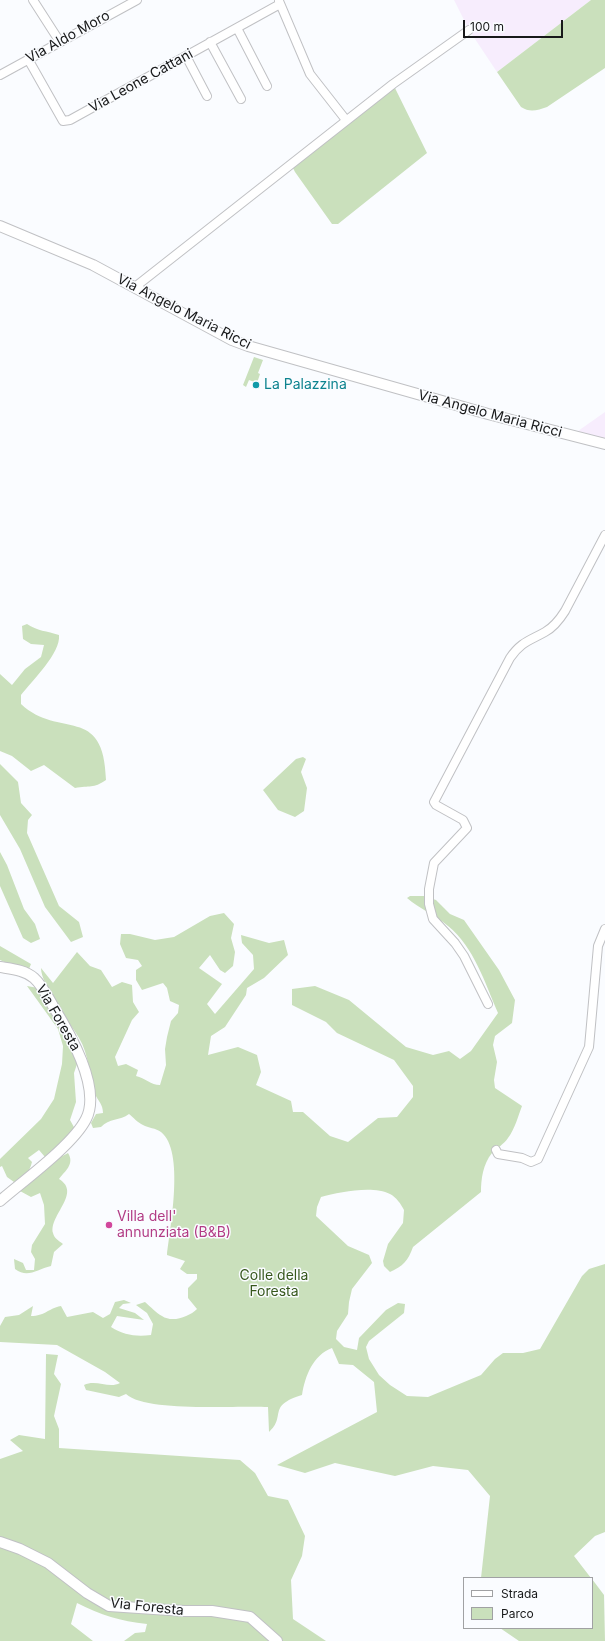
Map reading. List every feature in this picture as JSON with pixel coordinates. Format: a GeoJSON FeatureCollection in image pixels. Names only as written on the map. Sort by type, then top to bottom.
{"type":"FeatureCollection","features":[{"type":"Feature","properties":{"kind":"main road","name":"Via Angelo Maria Ricci"},"geometry":{"type":"LineString","coordinates":[[0,226],[93,265],[232,340],[248,346],[488,414],[605,444]]}},
{"type":"Feature","properties":{"kind":"main road","name":"Via Foresta"},"geometry":{"type":"LineString","coordinates":[[0,967],[26,972],[42,987],[70,1033],[80,1054],[88,1087],[90,1104],[87,1118],[77,1133],[0,1200]]}},
{"type":"Feature","properties":{"kind":"main road","name":"Via Foresta"},"geometry":{"type":"LineString","coordinates":[[0,1542],[20,1549],[48,1563],[87,1593],[109,1606],[184,1612],[212,1611],[250,1617],[277,1641]]}},
{"type":"Feature","properties":{"kind":"street"},"geometry":{"type":"LineString","coordinates":[[33,0],[60,42]]}},
{"type":"Feature","properties":{"kind":"street","name":"Via Aldo Moro"},"geometry":{"type":"LineString","coordinates":[[0,75],[126,3],[137,0]]}},
{"type":"Feature","properties":{"kind":"street"},"geometry":{"type":"LineString","coordinates":[[279,2],[310,74],[346,120]]}},
{"type":"Feature","properties":{"kind":"street","name":"Via Leone Cattani"},"geometry":{"type":"LineString","coordinates":[[28,59],[63,120],[70,120],[237,28],[279,2]]}},
{"type":"Feature","properties":{"kind":"street"},"geometry":{"type":"LineString","coordinates":[[237,28],[267,86]]}},
{"type":"Feature","properties":{"kind":"street"},"geometry":{"type":"LineString","coordinates":[[135,287],[346,120],[393,84],[469,30]]}},
{"type":"Feature","properties":{"kind":"street"},"geometry":{"type":"LineString","coordinates":[[210,42],[241,99]]}},
{"type":"Feature","properties":{"kind":"street"},"geometry":{"type":"LineString","coordinates":[[186,56],[207,96]]}},
{"type":"Feature","properties":{"kind":"street"},"geometry":{"type":"LineString","coordinates":[[488,1004],[464,956],[455,943],[433,919],[431,913],[429,889],[434,863],[467,828],[463,820],[436,805],[435,799],[510,658],[522,643],[546,632],[558,621],[565,611],[605,536]]}},
{"type":"Feature","properties":{"kind":"street"},"geometry":{"type":"LineString","coordinates":[[496,1150],[498,1154],[522,1158],[531,1162],[538,1159],[589,1047],[598,946],[605,929]]}},
{"type":"Feature","properties":{"kind":"shaded area"},"geometry":{"type":"Polygon","coordinates":[[[454,0],[591,0],[497,72],[469,30],[454,0]]]}},
{"type":"Feature","properties":{"kind":"shaded area"},"geometry":{"type":"Polygon","coordinates":[[[605,412],[605,439],[578,431],[605,412]]]}},
{"type":"Feature","properties":{"kind":"green space"},"geometry":{"type":"Polygon","coordinates":[[[591,0],[605,0],[605,68],[547,107],[537,110],[524,109],[521,107],[497,72],[591,0]]]}},
{"type":"Feature","properties":{"kind":"green space"},"geometry":{"type":"Polygon","coordinates":[[[393,84],[427,153],[338,224],[332,224],[293,168],[295,164],[393,84]]]}},
{"type":"Feature","properties":{"kind":"green space"},"geometry":{"type":"Polygon","coordinates":[[[254,357],[263,360],[258,373],[260,374],[257,383],[249,380],[246,387],[243,385],[254,357]]]}},
{"type":"Feature","properties":{"kind":"green space"},"geometry":{"type":"Polygon","coordinates":[[[27,624],[38,630],[59,635],[58,642],[51,658],[21,695],[21,704],[35,714],[88,732],[97,741],[103,756],[106,780],[98,785],[75,788],[44,765],[31,771],[12,756],[0,751],[0,674],[12,685],[25,669],[41,657],[44,645],[31,644],[23,639],[22,626],[27,624]]]}},
{"type":"Feature","properties":{"kind":"green space"},"geometry":{"type":"Polygon","coordinates":[[[303,757],[306,759],[301,772],[307,788],[304,811],[295,817],[278,810],[263,790],[296,759],[303,757]]]}},
{"type":"Feature","properties":{"kind":"green space"},"geometry":{"type":"Polygon","coordinates":[[[0,764],[18,782],[21,803],[32,815],[28,820],[27,833],[59,906],[79,922],[83,937],[71,942],[45,907],[20,849],[0,815],[0,764]]]}},
{"type":"Feature","properties":{"kind":"green space"},"geometry":{"type":"Polygon","coordinates":[[[0,852],[7,865],[24,909],[35,924],[40,939],[31,943],[23,938],[0,886],[0,852]]]}},
{"type":"Feature","properties":{"kind":"green space","name":"Colle della Foresta"},"geometry":{"type":"Polygon","coordinates":[[[410,896],[424,896],[436,900],[450,914],[464,920],[499,970],[515,1000],[512,1023],[495,1036],[493,1045],[497,1062],[494,1080],[495,1088],[522,1106],[514,1127],[505,1142],[492,1153],[486,1162],[482,1177],[481,1192],[413,1247],[409,1256],[404,1262],[398,1268],[390,1272],[384,1266],[383,1261],[388,1244],[403,1223],[404,1210],[400,1203],[392,1195],[383,1191],[375,1190],[346,1191],[321,1197],[317,1207],[316,1216],[348,1246],[369,1255],[372,1263],[352,1289],[348,1314],[337,1331],[336,1339],[344,1347],[357,1350],[359,1338],[386,1310],[398,1303],[405,1304],[404,1313],[369,1341],[366,1347],[369,1359],[379,1375],[390,1385],[407,1396],[428,1397],[481,1375],[495,1359],[503,1353],[523,1353],[540,1349],[582,1276],[589,1269],[605,1264],[605,1532],[595,1536],[574,1556],[590,1577],[481,1577],[490,1496],[468,1470],[433,1466],[395,1476],[335,1463],[305,1473],[277,1465],[377,1412],[374,1382],[353,1365],[339,1364],[332,1348],[325,1351],[311,1367],[305,1381],[302,1395],[291,1399],[280,1407],[277,1421],[269,1432],[268,1407],[172,1406],[153,1404],[137,1400],[126,1394],[119,1397],[86,1390],[84,1385],[89,1383],[116,1385],[120,1383],[105,1372],[57,1345],[0,1342],[0,1326],[5,1317],[19,1315],[33,1306],[31,1316],[43,1314],[61,1306],[67,1317],[93,1312],[103,1318],[110,1314],[115,1302],[124,1300],[131,1303],[123,1304],[119,1308],[135,1313],[144,1320],[117,1316],[111,1327],[125,1334],[140,1336],[151,1335],[153,1324],[147,1313],[136,1305],[145,1302],[160,1315],[171,1319],[185,1317],[197,1309],[188,1298],[188,1288],[197,1279],[197,1274],[187,1274],[180,1269],[185,1261],[167,1255],[174,1190],[172,1155],[168,1142],[161,1132],[141,1124],[129,1114],[122,1118],[107,1122],[101,1127],[93,1128],[91,1123],[96,1114],[103,1113],[103,1110],[95,1094],[85,1051],[79,1038],[50,993],[42,975],[41,968],[53,983],[77,952],[90,966],[101,970],[112,987],[122,982],[132,985],[133,1002],[139,1012],[132,1020],[115,1057],[118,1066],[126,1064],[138,1070],[136,1076],[160,1085],[166,1065],[165,1049],[167,1037],[171,1021],[178,1013],[179,1005],[170,1001],[167,988],[163,983],[142,990],[136,980],[136,970],[142,966],[138,960],[126,958],[120,944],[121,934],[130,934],[155,940],[174,937],[210,916],[224,913],[234,924],[231,938],[235,952],[233,966],[225,973],[220,970],[210,955],[199,968],[222,984],[207,1004],[215,1014],[254,969],[253,955],[242,943],[241,935],[269,943],[284,940],[288,955],[264,978],[247,988],[246,995],[225,1027],[211,1036],[208,1055],[238,1047],[257,1055],[261,1072],[256,1085],[291,1101],[293,1112],[303,1112],[330,1136],[348,1142],[378,1118],[397,1117],[413,1097],[413,1086],[394,1060],[337,1033],[326,1022],[292,1005],[292,989],[315,986],[349,1000],[406,1047],[433,1055],[449,1051],[460,1059],[471,1051],[498,1013],[478,966],[465,944],[448,926],[407,898],[410,896]]]}},
{"type":"Feature","properties":{"kind":"green space"},"geometry":{"type":"Polygon","coordinates":[[[0,946],[31,964],[29,969],[18,968],[0,960],[0,946]]]}},
{"type":"Feature","properties":{"kind":"green space"},"geometry":{"type":"Polygon","coordinates":[[[27,986],[38,988],[74,1048],[77,1064],[74,1073],[76,1102],[70,1120],[75,1129],[70,1141],[45,1157],[39,1150],[28,1158],[32,1162],[28,1172],[24,1177],[14,1182],[7,1177],[2,1166],[0,1167],[0,1159],[41,1119],[54,1099],[62,1064],[63,1046],[58,1029],[27,986]]]}},
{"type":"Feature","properties":{"kind":"green space"},"geometry":{"type":"Polygon","coordinates":[[[68,1153],[70,1157],[70,1164],[59,1179],[65,1185],[67,1191],[66,1197],[53,1226],[54,1236],[63,1244],[54,1252],[51,1266],[28,1273],[20,1272],[15,1269],[14,1259],[23,1263],[26,1270],[34,1270],[35,1259],[31,1252],[32,1245],[45,1224],[44,1205],[40,1193],[31,1197],[20,1191],[57,1159],[68,1153]]]}},
{"type":"Feature","properties":{"kind":"green space"},"geometry":{"type":"Polygon","coordinates":[[[46,1354],[58,1355],[54,1374],[61,1384],[54,1416],[59,1429],[59,1448],[240,1460],[255,1473],[268,1496],[288,1500],[305,1536],[302,1556],[291,1580],[293,1619],[326,1641],[124,1641],[135,1633],[145,1632],[147,1624],[111,1617],[77,1603],[71,1624],[93,1641],[0,1641],[0,1459],[23,1451],[10,1440],[19,1435],[45,1439],[46,1354]]]}},
{"type":"Feature","properties":{"kind":"green space"},"geometry":{"type":"Polygon","coordinates":[[[593,1580],[604,1595],[605,1641],[519,1641],[501,1629],[593,1629],[593,1580]]]}},
{"type":"Feature","properties":{"kind":"place","name":"La Palazzina"},"geometry":{"type":"Point","coordinates":[256,385]}},
{"type":"Feature","properties":{"kind":"place","name":"Villa dell' annunziata (B&B)"},"geometry":{"type":"Point","coordinates":[109,1225]}}]}
